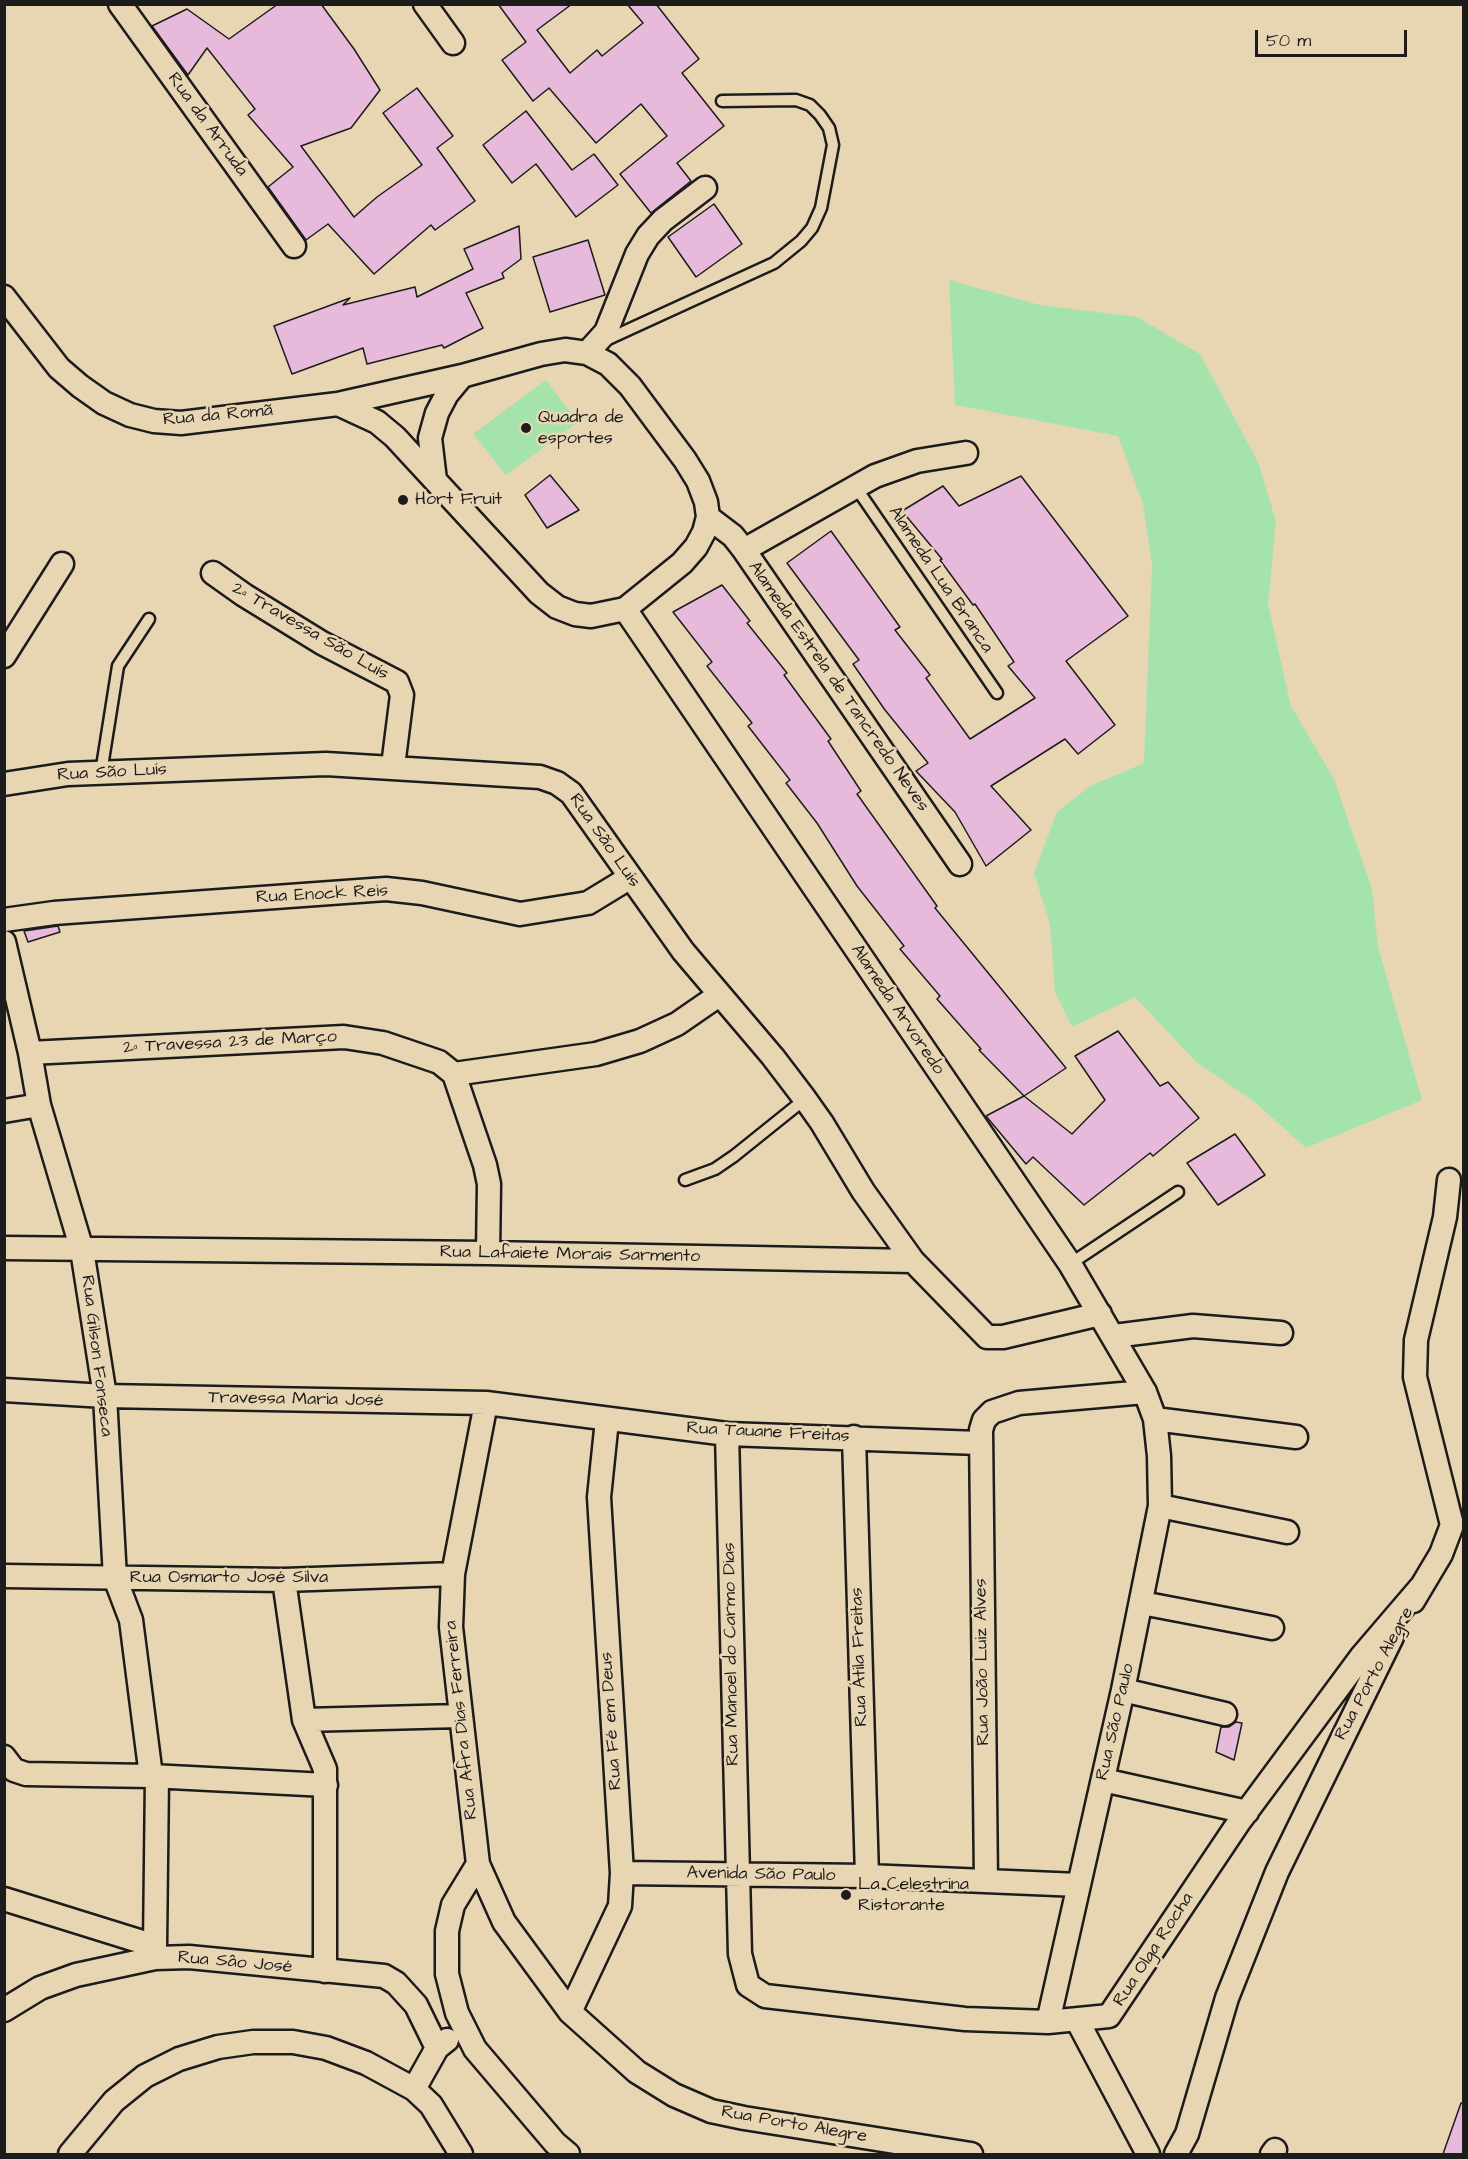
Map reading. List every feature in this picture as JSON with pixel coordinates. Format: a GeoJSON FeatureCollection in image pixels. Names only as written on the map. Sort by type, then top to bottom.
{"type":"FeatureCollection","features":[{"type":"Feature","properties":{"kind":"street","name":"Rua da Arruda"},"geometry":{"type":"LineString","coordinates":[[120,4],[294,246]]}},
{"type":"Feature","properties":{"kind":"street"},"geometry":{"type":"LineString","coordinates":[[425,4],[453,43]]}},
{"type":"Feature","properties":{"kind":"street"},"geometry":{"type":"LineString","coordinates":[[338,405],[378,422],[414,455],[539,593],[558,607],[591,616],[625,609],[682,563],[696,548],[708,518],[706,502],[685,460],[630,386],[592,349],[606,332],[637,254],[648,236],[663,220],[705,188]]}},
{"type":"Feature","properties":{"kind":"street","name":"Rua da Romã"},"geometry":{"type":"LineString","coordinates":[[4,297],[59,368],[104,403],[130,415],[154,421],[181,423],[338,405],[462,376],[541,354],[592,349]]}},
{"type":"Feature","properties":{"kind":"street"},"geometry":{"type":"LineString","coordinates":[[435,480],[430,438],[442,404],[462,376]]}},
{"type":"Feature","properties":{"kind":"street"},"geometry":{"type":"LineString","coordinates":[[744,550],[855,486],[917,461],[966,453]]}},
{"type":"Feature","properties":{"kind":"street","name":"Alameda Estrela de Tancredo Neves"},"geometry":{"type":"LineString","coordinates":[[708,518],[733,536],[744,550],[960,864]]}},
{"type":"Feature","properties":{"kind":"street"},"geometry":{"type":"LineString","coordinates":[[4,656],[62,564]]}},
{"type":"Feature","properties":{"kind":"street","name":"2ª Travessa São Luís"},"geometry":{"type":"LineString","coordinates":[[213,573],[244,596],[322,643],[397,682],[402,695],[393,766]]}},
{"type":"Feature","properties":{"kind":"street","name":"Alameda Arvoredo"},"geometry":{"type":"LineString","coordinates":[[625,609],[1070,1264],[1145,1392],[1155,1419]]}},
{"type":"Feature","properties":{"kind":"street","name":"Rua São Luís"},"geometry":{"type":"LineString","coordinates":[[4,784],[68,774],[326,764],[393,766],[540,777],[557,783],[571,793],[585,810],[629,878],[682,951],[805,1099],[822,1123],[862,1191],[913,1261]]}},
{"type":"Feature","properties":{"kind":"street","name":"Rua Enock Reis"},"geometry":{"type":"LineString","coordinates":[[4,920],[54,914],[386,889],[422,892],[520,914],[588,903],[629,878]]}},
{"type":"Feature","properties":{"kind":"street","name":"Rua Gilson Fonseca"},"geometry":{"type":"LineString","coordinates":[[4,942],[9,975],[30,1053],[39,1105],[82,1250],[105,1396],[115,1578],[132,1630],[154,1777],[155,1952]]}},
{"type":"Feature","properties":{"kind":"street"},"geometry":{"type":"LineString","coordinates":[[488,1253],[489,1184],[454,1074],[596,1054],[618,1048],[677,1024],[719,995]]}},
{"type":"Feature","properties":{"kind":"street","name":"2ª Travessa 23 de Março"},"geometry":{"type":"LineString","coordinates":[[30,1053],[344,1036],[383,1043],[440,1062],[454,1074]]}},
{"type":"Feature","properties":{"kind":"street"},"geometry":{"type":"LineString","coordinates":[[4,1111],[39,1105]]}},
{"type":"Feature","properties":{"kind":"street","name":"Rua Porto Alegre"},"geometry":{"type":"LineString","coordinates":[[1176,2154],[1187,2134],[1227,1998],[1277,1872],[1378,1660],[1458,1525],[1414,1377],[1416,1340],[1445,1217],[1449,1180]]}},
{"type":"Feature","properties":{"kind":"street","name":"Rua Lafaiete Morais Sarmento"},"geometry":{"type":"LineString","coordinates":[[4,1248],[488,1253],[913,1261]]}},
{"type":"Feature","properties":{"kind":"street"},"geometry":{"type":"LineString","coordinates":[[913,1261],[987,1337],[1003,1337],[1100,1314]]}},
{"type":"Feature","properties":{"kind":"street"},"geometry":{"type":"LineString","coordinates":[[1114,1336],[1193,1326],[1281,1333]]}},
{"type":"Feature","properties":{"kind":"street","name":"Travessa Maria José"},"geometry":{"type":"LineString","coordinates":[[4,1390],[105,1396],[486,1403]]}},
{"type":"Feature","properties":{"kind":"street"},"geometry":{"type":"LineString","coordinates":[[980,1443],[984,1420],[1002,1407],[1019,1403],[1145,1392]]}},
{"type":"Feature","properties":{"kind":"street","name":"Rua Tauane Freitas"},"geometry":{"type":"LineString","coordinates":[[486,1403],[726,1434],[980,1443]]}},
{"type":"Feature","properties":{"kind":"street","name":"Rua Afra Dias Ferreira"},"geometry":{"type":"LineString","coordinates":[[478,1864],[459,1716],[451,1627],[453,1574],[486,1403]]}},
{"type":"Feature","properties":{"kind":"street"},"geometry":{"type":"LineString","coordinates":[[1155,1419],[1296,1437]]}},
{"type":"Feature","properties":{"kind":"street","name":"Rua São Paulo"},"geometry":{"type":"LineString","coordinates":[[1048,2022],[1142,1603],[1160,1506],[1159,1456],[1155,1419]]}},
{"type":"Feature","properties":{"kind":"street","name":"Rua Fé em Deus"},"geometry":{"type":"LineString","coordinates":[[570,2012],[620,1906],[622,1873],[599,1509],[607,1420]]}},
{"type":"Feature","properties":{"kind":"street","name":"Rua Manoel do Carmo Dias"},"geometry":{"type":"LineString","coordinates":[[726,1434],[737,1874]]}},
{"type":"Feature","properties":{"kind":"street","name":"Rua Átila Freitas"},"geometry":{"type":"LineString","coordinates":[[854,1437],[867,1876]]}},
{"type":"Feature","properties":{"kind":"street","name":"Rua João Luiz Alves"},"geometry":{"type":"LineString","coordinates":[[980,1443],[986,1881]]}},
{"type":"Feature","properties":{"kind":"street"},"geometry":{"type":"LineString","coordinates":[[1160,1506],[1287,1532]]}},
{"type":"Feature","properties":{"kind":"street","name":"Rua Osmarto José Silva"},"geometry":{"type":"LineString","coordinates":[[4,1576],[284,1580],[453,1574]]}},
{"type":"Feature","properties":{"kind":"street"},"geometry":{"type":"LineString","coordinates":[[284,1580],[304,1720],[322,1760],[326,1785],[325,1971]]}},
{"type":"Feature","properties":{"kind":"street","name":"Rua Olga Rocha"},"geometry":{"type":"LineString","coordinates":[[737,1874],[740,1954],[748,1985],[765,1996],[965,2019],[1048,2022],[1109,2016],[1247,1812],[1361,1657],[1420,1588]]}},
{"type":"Feature","properties":{"kind":"street"},"geometry":{"type":"LineString","coordinates":[[1142,1603],[1272,1628]]}},
{"type":"Feature","properties":{"kind":"street"},"geometry":{"type":"LineString","coordinates":[[1123,1690],[1225,1713]]}},
{"type":"Feature","properties":{"kind":"street"},"geometry":{"type":"LineString","coordinates":[[304,1720],[459,1716]]}},
{"type":"Feature","properties":{"kind":"street"},"geometry":{"type":"LineString","coordinates":[[5,1760],[14,1770],[26,1774],[326,1785]]}},
{"type":"Feature","properties":{"kind":"street"},"geometry":{"type":"LineString","coordinates":[[1103,1780],[1247,1812]]}},
{"type":"Feature","properties":{"kind":"street"},"geometry":{"type":"LineString","coordinates":[[478,1864],[453,1905],[447,1930],[445,1954],[449,1985],[463,2028],[494,2073],[568,2154]]}},
{"type":"Feature","properties":{"kind":"street","name":"Rua Porto Alegre"},"geometry":{"type":"LineString","coordinates":[[478,1864],[504,1922],[570,2012],[637,2072],[674,2095],[711,2111],[971,2154]]}},
{"type":"Feature","properties":{"kind":"street","name":"Avenida São Paulo"},"geometry":{"type":"LineString","coordinates":[[622,1873],[867,1876],[1079,1885]]}},
{"type":"Feature","properties":{"kind":"street"},"geometry":{"type":"LineString","coordinates":[[4,1899],[155,1952]]}},
{"type":"Feature","properties":{"kind":"street","name":"Rua Sâo José"},"geometry":{"type":"LineString","coordinates":[[4,2010],[40,1988],[155,1952],[325,1971],[373,1974],[396,1983],[416,2005],[437,2048]]}},
{"type":"Feature","properties":{"kind":"street"},"geometry":{"type":"LineString","coordinates":[[1077,2020],[1148,2154]]}},
{"type":"Feature","properties":{"kind":"street"},"geometry":{"type":"LineString","coordinates":[[414,2089],[437,2048],[463,2028]]}},
{"type":"Feature","properties":{"kind":"street"},"geometry":{"type":"LineString","coordinates":[[70,2154],[114,2101],[145,2076],[179,2059],[218,2047],[293,2042],[326,2048],[366,2064],[414,2089],[431,2105],[461,2154]]}},
{"type":"Feature","properties":{"kind":"lane"},"geometry":{"type":"LineString","coordinates":[[592,349],[774,263],[801,241],[812,228],[821,208],[833,146],[829,128],[820,115],[810,105],[796,100],[722,101]]}},
{"type":"Feature","properties":{"kind":"lane","name":"Alameda Lua Branca"},"geometry":{"type":"LineString","coordinates":[[855,486],[997,693]]}},
{"type":"Feature","properties":{"kind":"lane"},"geometry":{"type":"LineString","coordinates":[[101,773],[118,666],[148,619]]}},
{"type":"Feature","properties":{"kind":"lane"},"geometry":{"type":"LineString","coordinates":[[685,1180],[715,1168],[734,1156],[805,1099]]}},
{"type":"Feature","properties":{"kind":"lane"},"geometry":{"type":"LineString","coordinates":[[1070,1264],[1178,1192]]}},
{"type":"Feature","properties":{"kind":"green space"},"geometry":{"type":"Polygon","coordinates":[[[949,280],[1040,305],[1137,317],[1200,354],[1258,462],[1276,521],[1268,604],[1291,706],[1334,779],[1372,889],[1378,947],[1422,1100],[1306,1148],[1257,1104],[1195,1061],[1135,997],[1072,1027],[1055,992],[1050,924],[1034,873],[1057,812],[1090,786],[1144,763],[1152,565],[1143,504],[1118,436],[955,405],[949,280]]]}},
{"type":"Feature","properties":{"kind":"green space","name":"Quadra de esportes"},"geometry":{"type":"Polygon","coordinates":[[[546,380],[578,422],[506,475],[473,434],[546,380]]]}},
{"type":"Feature","properties":{"kind":"building"},"geometry":{"type":"Polygon","coordinates":[[[278,4],[321,4],[380,90],[351,128],[301,146],[354,217],[377,197],[422,165],[383,113],[417,88],[453,136],[437,148],[475,201],[435,230],[431,225],[374,274],[328,224],[306,240],[268,187],[293,167],[248,115],[255,109],[207,48],[188,75],[152,26],[187,9],[229,39],[278,4]]]}},
{"type":"Feature","properties":{"kind":"building"},"geometry":{"type":"Polygon","coordinates":[[[498,4],[572,4],[537,30],[570,73],[597,50],[602,56],[643,23],[627,4],[656,4],[699,59],[682,73],[724,126],[677,163],[691,181],[651,213],[620,174],[667,136],[641,104],[596,143],[549,88],[533,101],[502,60],[526,42],[498,4]]]}},
{"type":"Feature","properties":{"kind":"building"},"geometry":{"type":"Polygon","coordinates":[[[526,111],[572,170],[594,154],[618,185],[576,217],[536,164],[512,183],[483,145],[526,111]]]}},
{"type":"Feature","properties":{"kind":"building"},"geometry":{"type":"Polygon","coordinates":[[[714,204],[742,244],[696,277],[668,237],[714,204]]]}},
{"type":"Feature","properties":{"kind":"building"},"geometry":{"type":"Polygon","coordinates":[[[519,226],[521,259],[502,273],[504,278],[466,293],[483,328],[444,348],[442,345],[367,364],[363,348],[292,374],[274,326],[350,298],[343,305],[415,287],[417,297],[473,269],[464,249],[519,226]]]}},
{"type":"Feature","properties":{"kind":"building"},"geometry":{"type":"Polygon","coordinates":[[[588,240],[605,295],[550,312],[533,257],[588,240]]]}},
{"type":"Feature","properties":{"kind":"building"},"geometry":{"type":"Polygon","coordinates":[[[550,475],[579,510],[547,528],[525,495],[550,475]]]}},
{"type":"Feature","properties":{"kind":"building"},"geometry":{"type":"Polygon","coordinates":[[[1021,476],[1128,616],[1066,661],[1115,725],[1078,754],[1065,739],[991,786],[1031,830],[986,866],[955,812],[916,771],[928,763],[885,710],[853,664],[859,660],[787,563],[831,531],[900,627],[895,630],[930,675],[926,678],[970,739],[1035,698],[1008,666],[1014,662],[975,604],[973,605],[940,560],[942,559],[902,511],[943,486],[959,506],[1021,476]]]}},
{"type":"Feature","properties":{"kind":"building"},"geometry":{"type":"Polygon","coordinates":[[[722,585],[750,621],[747,623],[787,673],[784,675],[831,739],[828,741],[861,791],[857,794],[937,906],[935,908],[1066,1068],[1024,1096],[979,1050],[981,1049],[937,999],[940,996],[900,949],[904,946],[857,886],[817,823],[786,783],[790,780],[748,726],[752,723],[707,666],[712,662],[673,612],[722,585]]]}},
{"type":"Feature","properties":{"kind":"building"},"geometry":{"type":"Polygon","coordinates":[[[58,926],[60,932],[28,942],[24,931],[58,926]]]}},
{"type":"Feature","properties":{"kind":"building"},"geometry":{"type":"Polygon","coordinates":[[[1118,1031],[1160,1086],[1168,1082],[1199,1118],[1153,1156],[1150,1153],[1084,1205],[1033,1157],[1026,1164],[986,1116],[1024,1096],[1072,1134],[1105,1100],[1075,1056],[1118,1031]]]}},
{"type":"Feature","properties":{"kind":"building"},"geometry":{"type":"Polygon","coordinates":[[[1235,1134],[1265,1175],[1218,1205],[1187,1163],[1235,1134]]]}},
{"type":"Feature","properties":{"kind":"building"},"geometry":{"type":"Polygon","coordinates":[[[1236,1722],[1242,1723],[1234,1760],[1216,1752],[1221,1727],[1229,1727],[1236,1722]]]}},
{"type":"Feature","properties":{"kind":"building"},"geometry":{"type":"Polygon","coordinates":[[[1461,2103],[1464,2104],[1464,2154],[1443,2154],[1461,2103]]]}},
{"type":"Feature","properties":{"kind":"place","name":"Quadra de esportes"},"geometry":{"type":"Point","coordinates":[526,428]}},
{"type":"Feature","properties":{"kind":"place","name":"Hort Fruit"},"geometry":{"type":"Point","coordinates":[403,500]}},
{"type":"Feature","properties":{"kind":"place","name":"La Celestrina Ristorante"},"geometry":{"type":"Point","coordinates":[846,1895]}}]}
